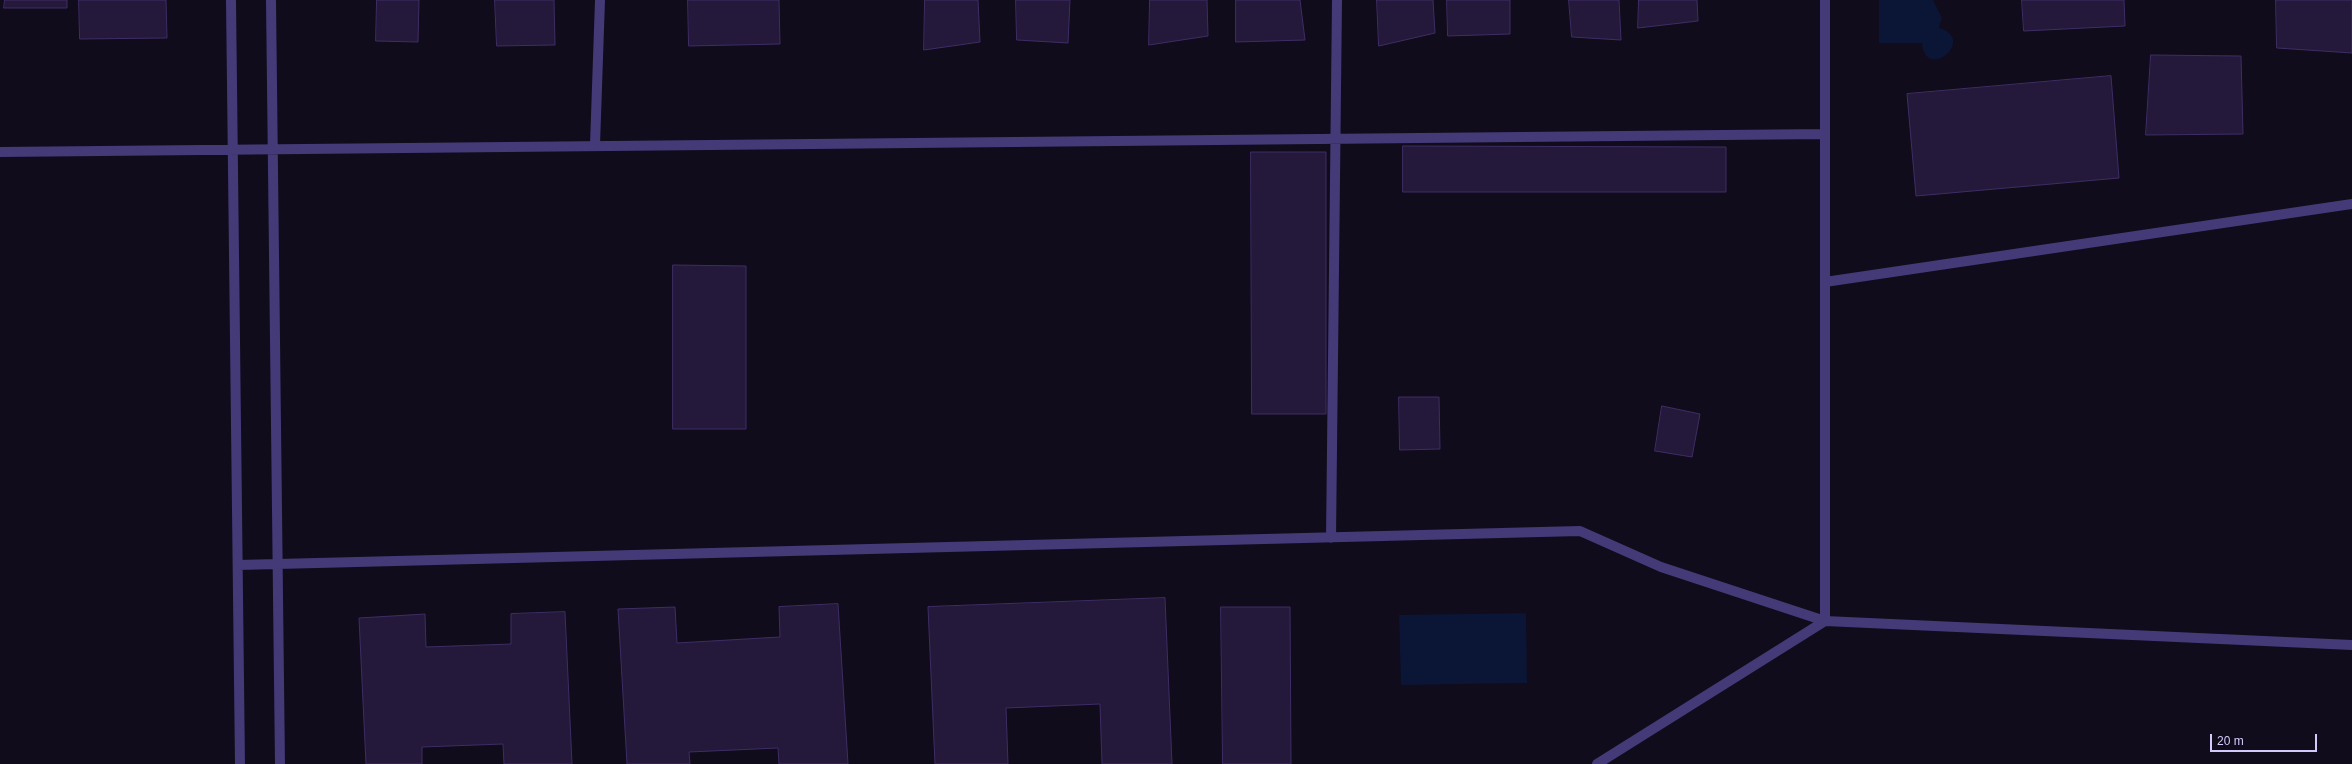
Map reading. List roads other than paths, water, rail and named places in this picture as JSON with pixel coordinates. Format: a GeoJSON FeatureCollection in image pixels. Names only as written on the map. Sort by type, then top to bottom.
{"type":"FeatureCollection","features":[{"type":"Feature","properties":{"kind":"street"},"geometry":{"type":"LineString","coordinates":[[231,0],[240,764]]}},
{"type":"Feature","properties":{"kind":"street"},"geometry":{"type":"LineString","coordinates":[[271,0],[280,764]]}},
{"type":"Feature","properties":{"kind":"street"},"geometry":{"type":"LineString","coordinates":[[595,145],[600,0]]}},
{"type":"Feature","properties":{"kind":"street"},"geometry":{"type":"LineString","coordinates":[[1331,538],[1338,0]]}},
{"type":"Feature","properties":{"kind":"street"},"geometry":{"type":"LineString","coordinates":[[1825,0],[1825,621]]}},
{"type":"Feature","properties":{"kind":"street"},"geometry":{"type":"LineString","coordinates":[[0,152],[1825,134]]}},
{"type":"Feature","properties":{"kind":"street"},"geometry":{"type":"LineString","coordinates":[[1825,282],[2352,204]]}},
{"type":"Feature","properties":{"kind":"street"},"geometry":{"type":"LineString","coordinates":[[238,566],[1580,532],[1661,567],[1825,621],[2352,645]]}},
{"type":"Feature","properties":{"kind":"street"},"geometry":{"type":"LineString","coordinates":[[1597,764],[1825,621]]}},
{"type":"Feature","properties":{"kind":"water"},"geometry":{"type":"Polygon","coordinates":[[[1879,0],[1933,0],[1942,18],[1939,28],[1950,33],[1953,41],[1952,48],[1946,55],[1939,59],[1931,59],[1925,54],[1922,43],[1879,43],[1879,0]]]}},
{"type":"Feature","properties":{"kind":"water"},"geometry":{"type":"Polygon","coordinates":[[[1526,613],[1527,683],[1401,685],[1399,615],[1526,613]]]}}]}
